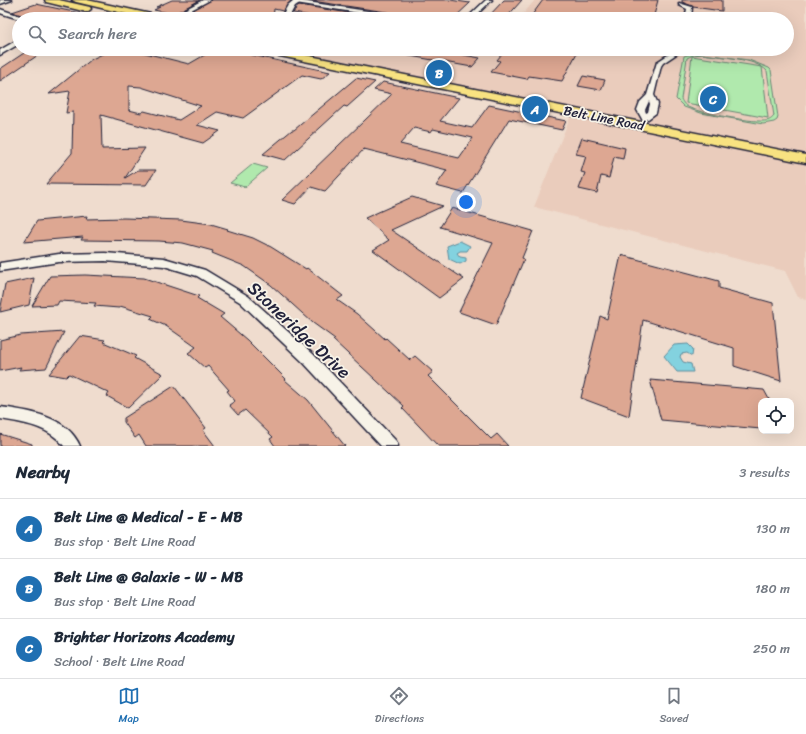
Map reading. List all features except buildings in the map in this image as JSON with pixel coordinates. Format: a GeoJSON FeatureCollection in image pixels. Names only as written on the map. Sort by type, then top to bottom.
{"type":"FeatureCollection","features":[{"type":"Feature","properties":{"kind":"main road"},"geometry":{"type":"LineString","coordinates":[[50,0],[100,12]]}},
{"type":"Feature","properties":{"kind":"main road"},"geometry":{"type":"LineString","coordinates":[[76,0],[129,12]]}},
{"type":"Feature","properties":{"kind":"main road","name":"Belt Line Road"},"geometry":{"type":"LineString","coordinates":[[299,56],[645,117],[806,149]]}},
{"type":"Feature","properties":{"kind":"main road","name":"Belt Line Road"},"geometry":{"type":"LineString","coordinates":[[333,56],[633,124],[806,159]]}},
{"type":"Feature","properties":{"kind":"main road"},"geometry":{"type":"LineString","coordinates":[[633,124],[645,117]]}},
{"type":"Feature","properties":{"kind":"street"},"geometry":{"type":"LineString","coordinates":[[0,2],[8,0]]}},
{"type":"Feature","properties":{"kind":"street"},"geometry":{"type":"LineString","coordinates":[[184,12],[207,0]]}},
{"type":"Feature","properties":{"kind":"street"},"geometry":{"type":"LineString","coordinates":[[287,12],[290,6],[297,0],[366,12]]}},
{"type":"Feature","properties":{"kind":"street"},"geometry":{"type":"LineString","coordinates":[[477,0],[488,1]]}},
{"type":"Feature","properties":{"kind":"street"},"geometry":{"type":"LineString","coordinates":[[476,12],[488,1]]}},
{"type":"Feature","properties":{"kind":"street"},"geometry":{"type":"LineString","coordinates":[[682,4],[690,8],[689,12]]}},
{"type":"Feature","properties":{"kind":"street"},"geometry":{"type":"LineString","coordinates":[[0,11],[12,15]]}},
{"type":"Feature","properties":{"kind":"street"},"geometry":{"type":"LineString","coordinates":[[0,53],[12,45]]}},
{"type":"Feature","properties":{"kind":"street"},"geometry":{"type":"LineString","coordinates":[[645,117],[652,113],[654,104],[650,95],[658,66],[660,62],[670,56]]}},
{"type":"Feature","properties":{"kind":"street","name":"Stoneridge Drive"},"geometry":{"type":"LineString","coordinates":[[0,267],[59,258],[105,257],[164,262],[201,273],[244,299],[308,358],[390,446]]}},
{"type":"Feature","properties":{"kind":"street"},"geometry":{"type":"LineString","coordinates":[[0,412],[50,424],[68,438],[73,446]]}},
{"type":"Feature","properties":{"kind":"shaded area"},"geometry":{"type":"Polygon","coordinates":[[[535,0],[806,0],[806,299],[798,297],[785,271],[534,207],[571,115],[277,56],[794,56],[794,12],[525,12],[535,0]]]}},
{"type":"Feature","properties":{"kind":"green space"},"geometry":{"type":"Polygon","coordinates":[[[684,56],[691,56],[687,58],[681,99],[684,104],[696,110],[715,115],[757,121],[769,120],[774,116],[767,71],[754,63],[729,57],[749,60],[771,70],[778,117],[774,122],[763,124],[701,113],[684,107],[676,99],[684,56]]]}},
{"type":"Feature","properties":{"kind":"green space"},"geometry":{"type":"Polygon","coordinates":[[[692,56],[762,67],[768,118],[686,103],[692,56]]]}},
{"type":"Feature","properties":{"kind":"green space"},"geometry":{"type":"Polygon","coordinates":[[[253,164],[267,168],[245,187],[230,183],[253,164]]]}},
{"type":"Feature","properties":{"kind":"water"},"geometry":{"type":"Polygon","coordinates":[[[460,241],[470,246],[467,251],[460,251],[457,253],[460,257],[466,258],[466,261],[460,264],[449,259],[447,246],[460,241]]]}},
{"type":"Feature","properties":{"kind":"water"},"geometry":{"type":"Polygon","coordinates":[[[688,344],[693,349],[692,356],[687,353],[681,354],[680,357],[683,362],[691,364],[693,372],[677,372],[664,356],[674,345],[688,344]]]}},
{"type":"Feature","properties":{"kind":"place","name":"Belt Line @ Galaxie - W - MB"},"geometry":{"type":"Point","coordinates":[439,73]}},
{"type":"Feature","properties":{"kind":"place","name":"Brighter Horizons Academy"},"geometry":{"type":"Point","coordinates":[713,99]}},
{"type":"Feature","properties":{"kind":"place","name":"Belt Line @ Medical - E - MB"},"geometry":{"type":"Point","coordinates":[535,109]}}]}
